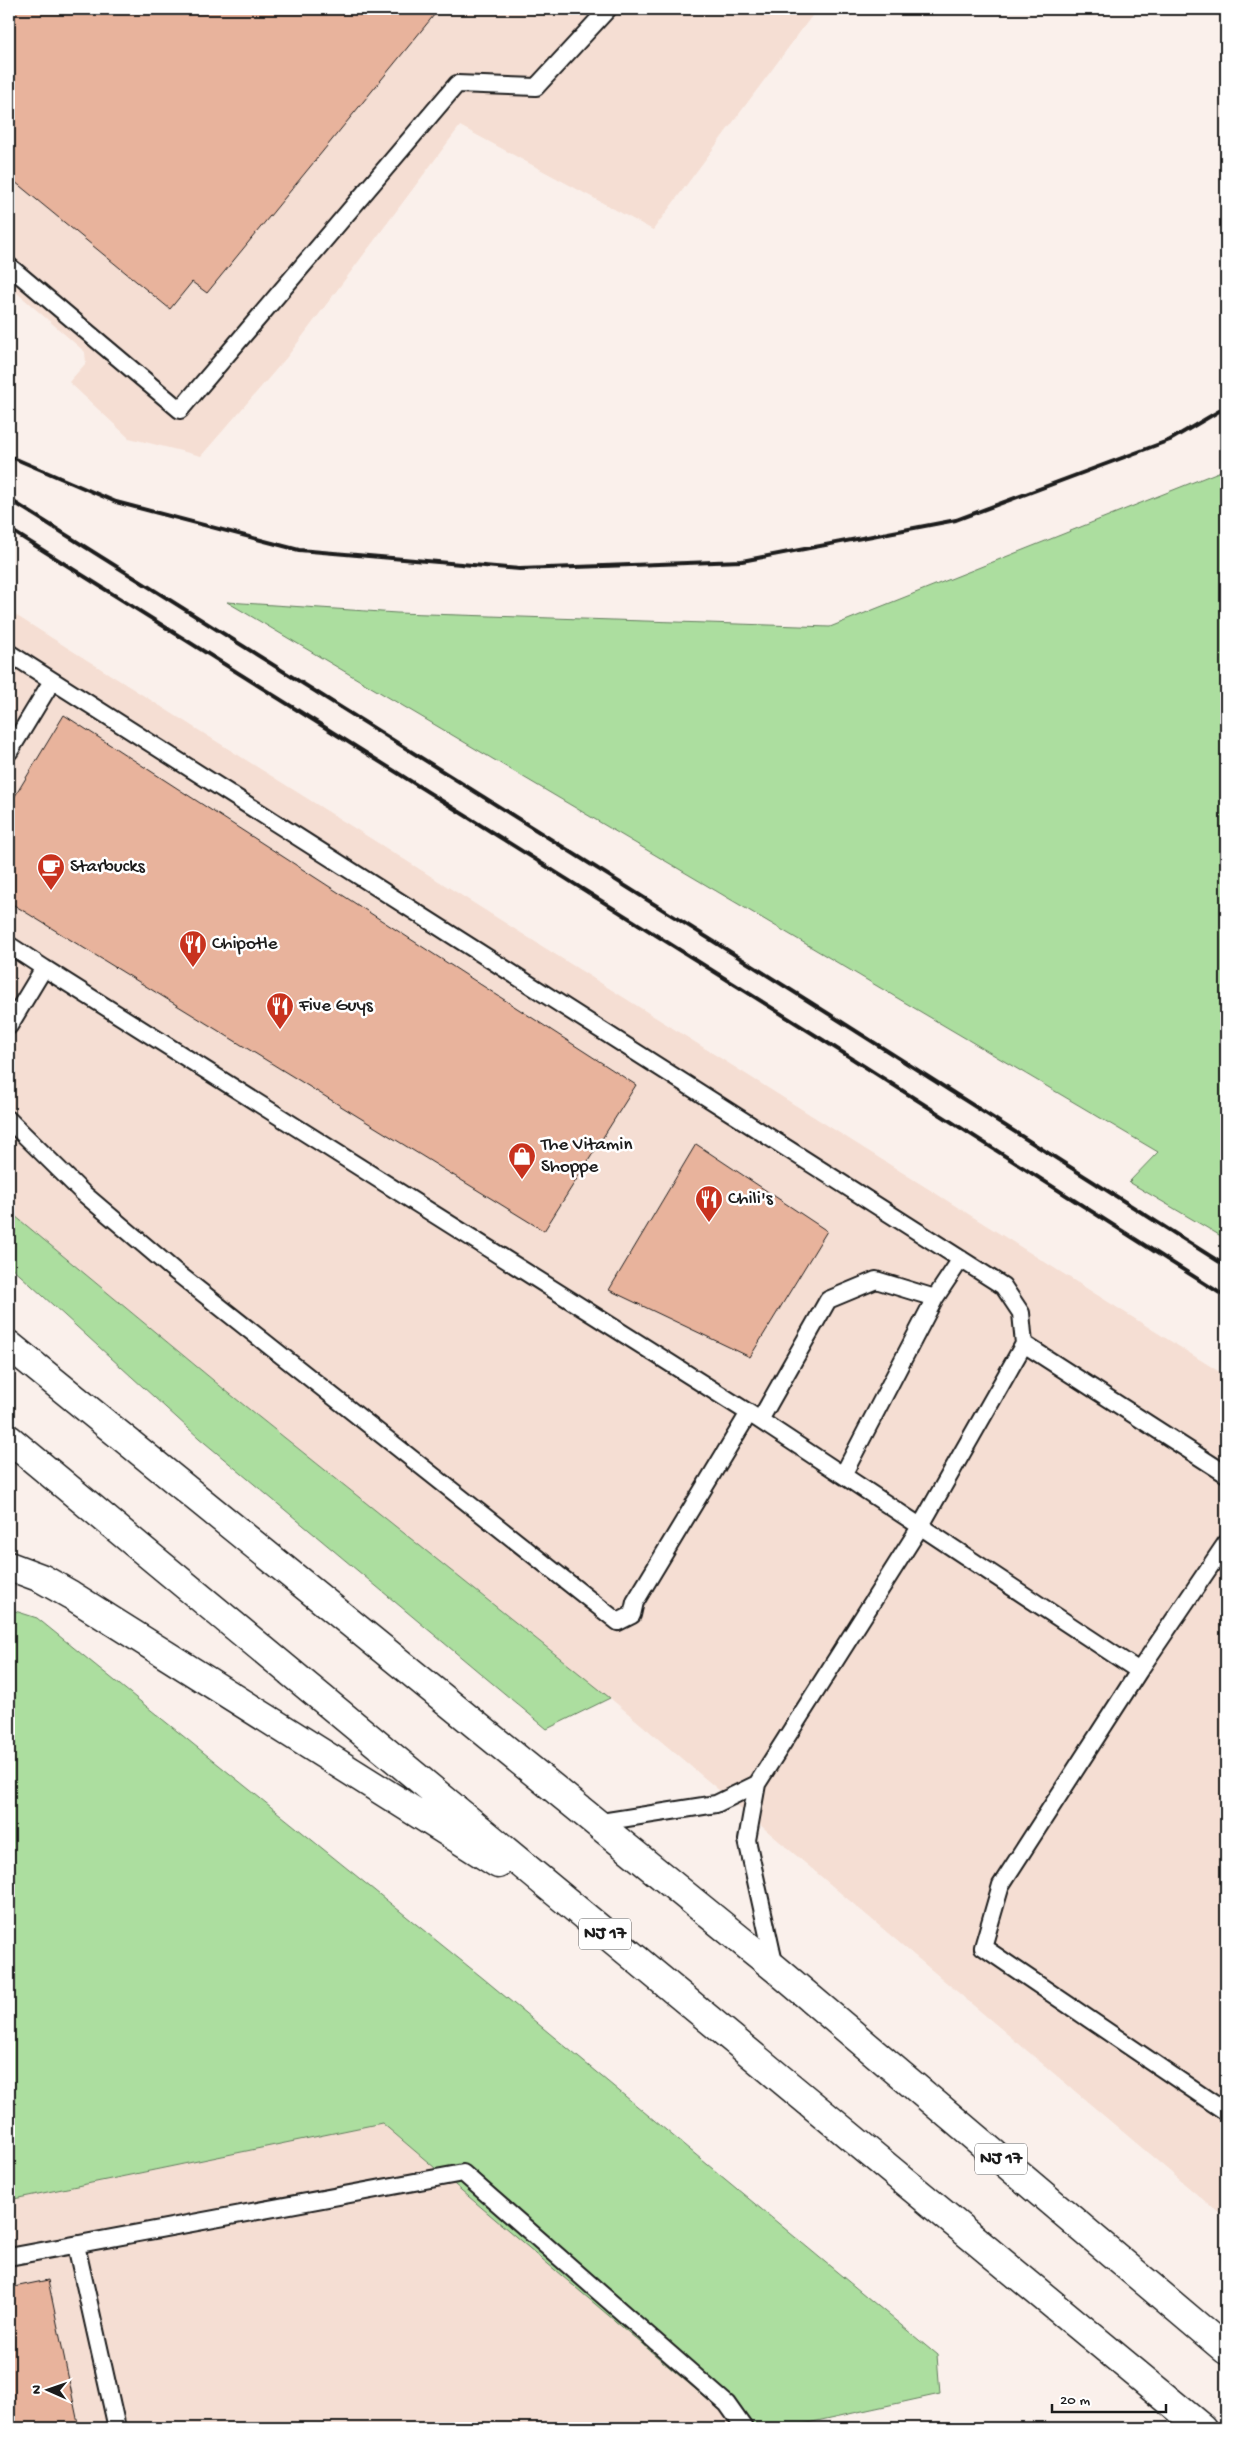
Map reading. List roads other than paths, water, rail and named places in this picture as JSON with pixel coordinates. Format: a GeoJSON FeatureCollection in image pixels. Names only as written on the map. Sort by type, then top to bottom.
{"type":"FeatureCollection","features":[{"type":"Feature","properties":{"kind":"highway","name":"NJ 17"},"geometry":{"type":"LineString","coordinates":[[9,1344],[776,1969],[1226,2350]]}},
{"type":"Feature","properties":{"kind":"highway","name":"NJ 17"},"geometry":{"type":"LineString","coordinates":[[9,1439],[1202,2428]]}},
{"type":"Feature","properties":{"kind":"highway"},"geometry":{"type":"LineString","coordinates":[[9,1566],[41,1578],[71,1595],[590,1921]]}},
{"type":"Feature","properties":{"kind":"lane"},"geometry":{"type":"LineString","coordinates":[[9,266],[180,410],[457,84],[536,86],[608,9]]}},
{"type":"Feature","properties":{"kind":"lane"},"geometry":{"type":"LineString","coordinates":[[9,653],[1003,1286],[1022,1313],[1024,1344],[920,1527],[757,1784],[747,1840],[776,1969]]}},
{"type":"Feature","properties":{"kind":"lane"},"geometry":{"type":"LineString","coordinates":[[9,752],[52,681]]}},
{"type":"Feature","properties":{"kind":"lane"},"geometry":{"type":"LineString","coordinates":[[9,945],[755,1416],[1139,1671]]}},
{"type":"Feature","properties":{"kind":"lane"},"geometry":{"type":"LineString","coordinates":[[9,1026],[44,968]]}},
{"type":"Feature","properties":{"kind":"lane"},"geometry":{"type":"LineString","coordinates":[[9,1120],[83,1193],[176,1272],[618,1622],[632,1615],[635,1602],[828,1300],[876,1280],[935,1298]]}},
{"type":"Feature","properties":{"kind":"lane"},"geometry":{"type":"LineString","coordinates":[[843,1475],[935,1298],[961,1259]]}},
{"type":"Feature","properties":{"kind":"lane"},"geometry":{"type":"LineString","coordinates":[[1024,1344],[1226,1474]]}},
{"type":"Feature","properties":{"kind":"lane"},"geometry":{"type":"LineString","coordinates":[[1226,1543],[1139,1671],[1001,1885],[983,1947],[1226,2112]]}},
{"type":"Feature","properties":{"kind":"lane"},"geometry":{"type":"LineString","coordinates":[[596,1823],[716,1804],[757,1784]]}},
{"type":"Feature","properties":{"kind":"lane"},"geometry":{"type":"LineString","coordinates":[[9,2257],[463,2173],[727,2404],[744,2428]]}},
{"type":"Feature","properties":{"kind":"lane"},"geometry":{"type":"LineString","coordinates":[[76,2245],[117,2428]]}},
{"type":"Feature","properties":{"kind":"railway"},"geometry":{"type":"LineString","coordinates":[[9,456],[116,502],[299,550],[520,569],[742,561],[956,520],[1170,440],[1226,407]]}},
{"type":"Feature","properties":{"kind":"railway"},"geometry":{"type":"LineString","coordinates":[[9,499],[837,1019],[1226,1266]]}},
{"type":"Feature","properties":{"kind":"railway"},"geometry":{"type":"LineString","coordinates":[[9,529],[823,1040],[1226,1297]]}},
{"type":"Feature","properties":{"kind":"place","name":"Starbucks"},"geometry":{"type":"Point","coordinates":[51,891]}},
{"type":"Feature","properties":{"kind":"place","name":"Chipotle"},"geometry":{"type":"Point","coordinates":[193,968]}},
{"type":"Feature","properties":{"kind":"place","name":"Five Guys"},"geometry":{"type":"Point","coordinates":[280,1030]}},
{"type":"Feature","properties":{"kind":"place","name":"The Vitamin Shoppe"},"geometry":{"type":"Point","coordinates":[522,1180]}},
{"type":"Feature","properties":{"kind":"place","name":"Chili's"},"geometry":{"type":"Point","coordinates":[709,1223]}}]}
